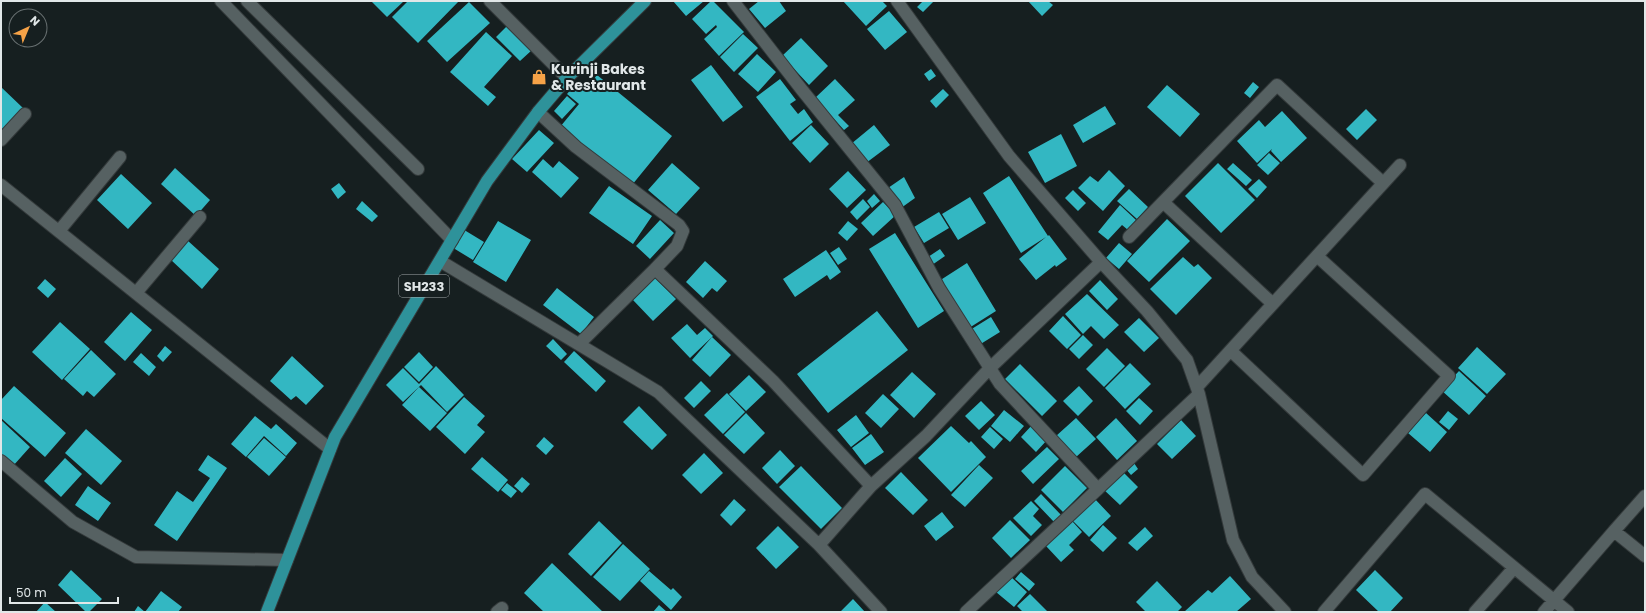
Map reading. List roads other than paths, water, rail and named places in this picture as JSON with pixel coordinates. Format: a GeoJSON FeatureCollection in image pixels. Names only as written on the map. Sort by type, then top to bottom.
{"type":"FeatureCollection","features":[{"type":"Feature","properties":{"kind":"main road","name":"SH233"},"geometry":{"type":"LineString","coordinates":[[270,610],[287,560],[335,437],[487,181],[538,112],[567,78],[645,1]]}},
{"type":"Feature","properties":{"kind":"street"},"geometry":{"type":"LineString","coordinates":[[221,1],[452,240]]}},
{"type":"Feature","properties":{"kind":"street"},"geometry":{"type":"LineString","coordinates":[[247,1],[418,169]]}},
{"type":"Feature","properties":{"kind":"street"},"geometry":{"type":"LineString","coordinates":[[490,1],[567,78]]}},
{"type":"Feature","properties":{"kind":"street"},"geometry":{"type":"LineString","coordinates":[[733,1],[802,90],[895,205],[939,288],[1000,384],[1098,489]]}},
{"type":"Feature","properties":{"kind":"street"},"geometry":{"type":"LineString","coordinates":[[897,1],[1009,156],[1101,262],[1171,339],[1187,360],[1198,390],[1233,540],[1252,578],[1285,612]]}},
{"type":"Feature","properties":{"kind":"street"},"geometry":{"type":"LineString","coordinates":[[1129,237],[1277,85],[1383,183]]}},
{"type":"Feature","properties":{"kind":"street"},"geometry":{"type":"LineString","coordinates":[[538,112],[576,147],[679,225],[683,231],[677,246],[579,344]]}},
{"type":"Feature","properties":{"kind":"street"},"geometry":{"type":"LineString","coordinates":[[1,140],[25,114]]}},
{"type":"Feature","properties":{"kind":"street"},"geometry":{"type":"LineString","coordinates":[[59,232],[120,156]]}},
{"type":"Feature","properties":{"kind":"street"},"geometry":{"type":"LineString","coordinates":[[966,612],[1098,489],[1198,390],[1231,350],[1400,165]]}},
{"type":"Feature","properties":{"kind":"street"},"geometry":{"type":"LineString","coordinates":[[1,185],[330,449]]}},
{"type":"Feature","properties":{"kind":"street"},"geometry":{"type":"LineString","coordinates":[[1163,202],[1273,304]]}},
{"type":"Feature","properties":{"kind":"street"},"geometry":{"type":"LineString","coordinates":[[136,293],[200,217]]}},
{"type":"Feature","properties":{"kind":"street"},"geometry":{"type":"LineString","coordinates":[[1231,350],[1362,475],[1449,376],[1317,256]]}},
{"type":"Feature","properties":{"kind":"street"},"geometry":{"type":"LineString","coordinates":[[440,261],[658,392],[819,545],[881,612]]}},
{"type":"Feature","properties":{"kind":"street"},"geometry":{"type":"LineString","coordinates":[[819,545],[871,486],[926,436],[990,368],[1101,262]]}},
{"type":"Feature","properties":{"kind":"street"},"geometry":{"type":"LineString","coordinates":[[655,269],[773,381],[871,486]]}},
{"type":"Feature","properties":{"kind":"street"},"geometry":{"type":"LineString","coordinates":[[1,461],[73,522],[136,557],[287,560]]}},
{"type":"Feature","properties":{"kind":"street"},"geometry":{"type":"LineString","coordinates":[[1324,612],[1425,494],[1568,612]]}},
{"type":"Feature","properties":{"kind":"street"},"geometry":{"type":"LineString","coordinates":[[1544,612],[1645,496]]}},
{"type":"Feature","properties":{"kind":"street"},"geometry":{"type":"LineString","coordinates":[[1614,531],[1645,556]]}},
{"type":"Feature","properties":{"kind":"street"},"geometry":{"type":"LineString","coordinates":[[1475,612],[1514,568]]}},
{"type":"Feature","properties":{"kind":"place","name":"Kurinji Bakes & Restaurant"},"geometry":{"type":"Point","coordinates":[539,77]}}]}
